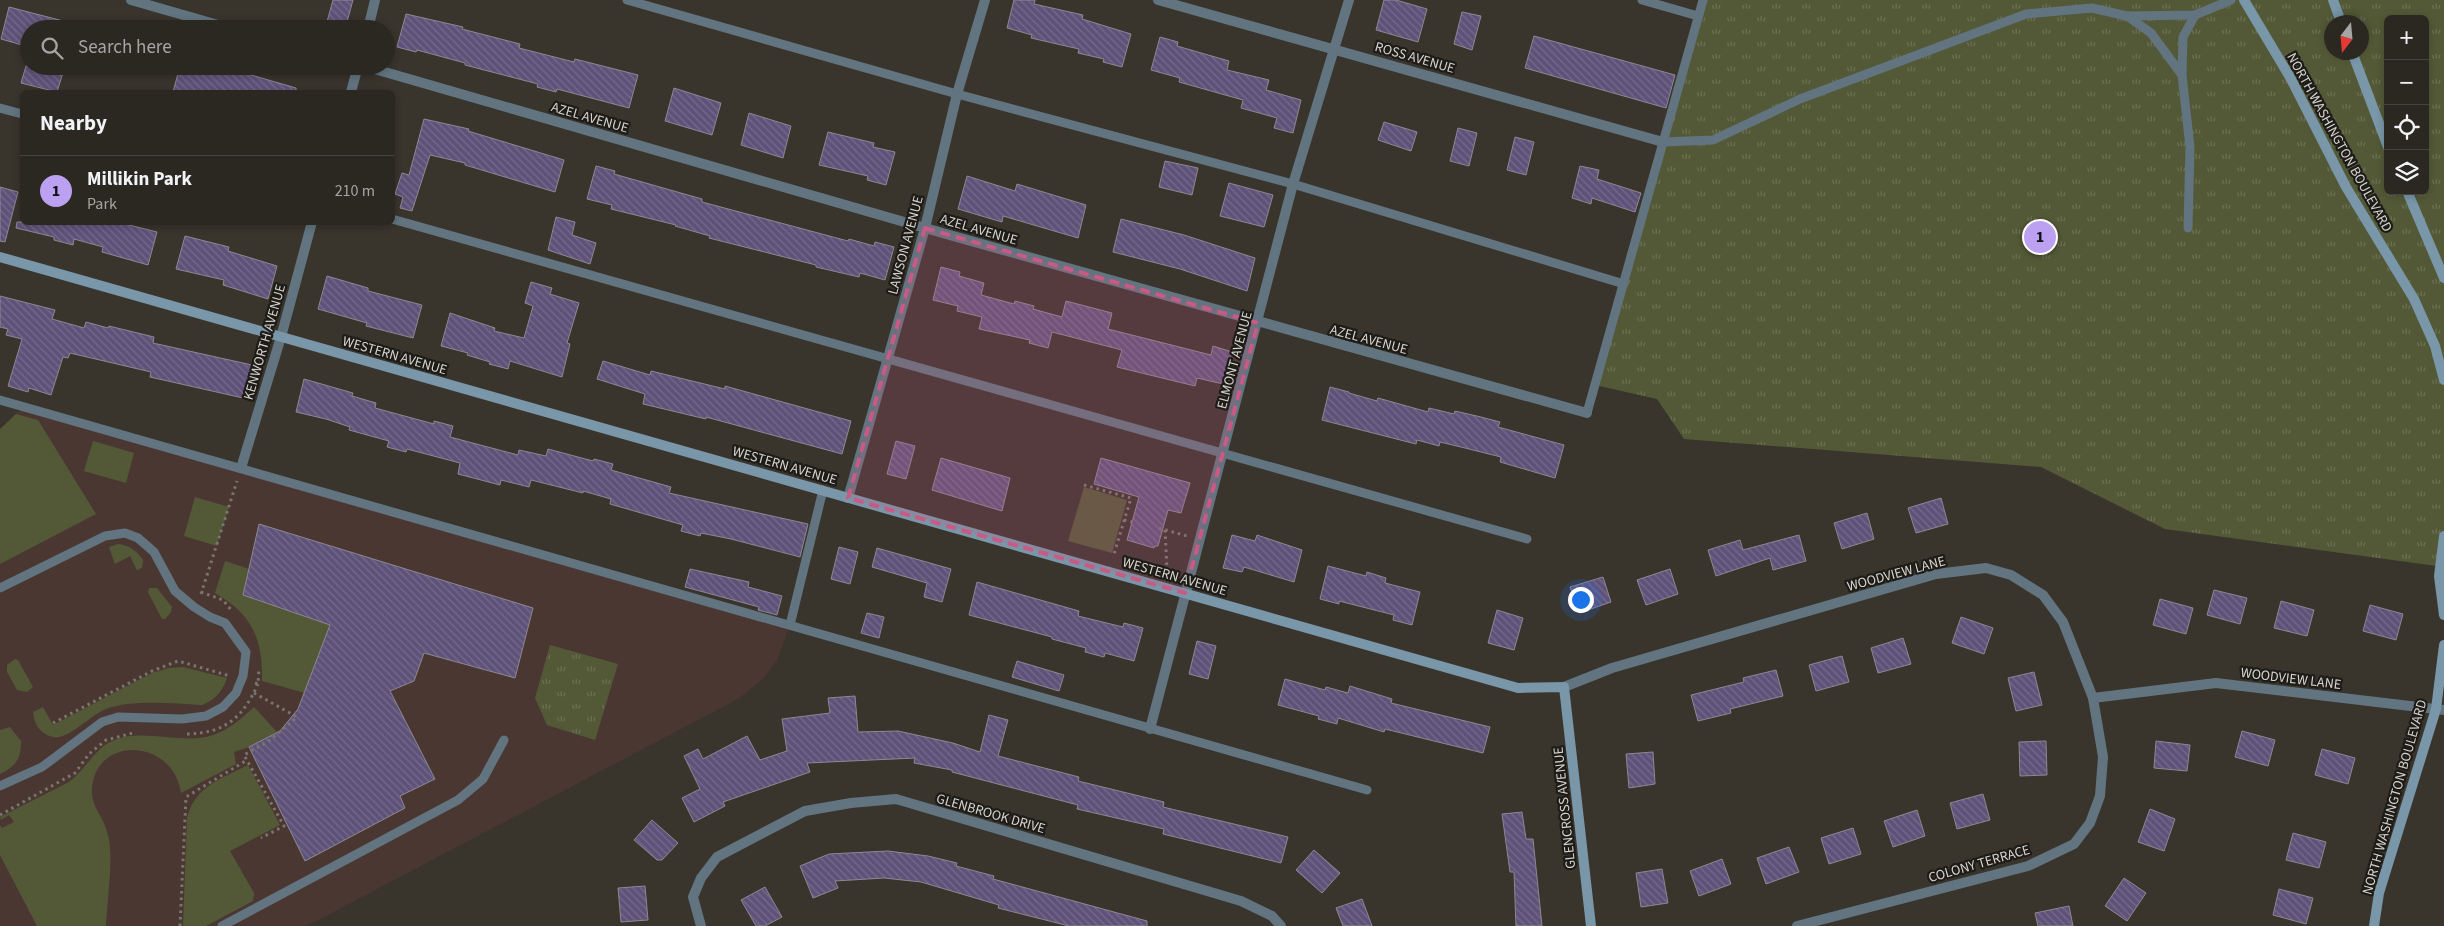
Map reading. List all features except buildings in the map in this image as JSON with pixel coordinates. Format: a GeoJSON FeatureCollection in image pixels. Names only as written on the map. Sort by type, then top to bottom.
{"type":"FeatureCollection","features":[{"type":"Feature","properties":{"kind":"street"},"geometry":{"type":"LineString","coordinates":[[131,0],[201,20]]}},
{"type":"Feature","properties":{"kind":"street"},"geometry":{"type":"LineString","coordinates":[[370,20],[375,0]]}},
{"type":"Feature","properties":{"kind":"street","name":"LAWSON AVENUE"},"geometry":{"type":"LineString","coordinates":[[848,498],[925,228],[957,94],[985,0]]}},
{"type":"Feature","properties":{"kind":"street","name":"ROSS AVENUE"},"geometry":{"type":"LineString","coordinates":[[1158,0],[1663,142]]}},
{"type":"Feature","properties":{"kind":"street","name":"ELMONT AVENUE"},"geometry":{"type":"LineString","coordinates":[[1150,729],[1293,184],[1349,0]]}},
{"type":"Feature","properties":{"kind":"street","name":"NORTH WASHINGTON BOULEVARD"},"geometry":{"type":"LineString","coordinates":[[2244,0],[2291,79],[2346,187],[2414,299],[2435,346],[2444,380]]}},
{"type":"Feature","properties":{"kind":"street"},"geometry":{"type":"LineString","coordinates":[[2333,0],[2338,15]]}},
{"type":"Feature","properties":{"kind":"street"},"geometry":{"type":"LineString","coordinates":[[2355,60],[2384,136]]}},
{"type":"Feature","properties":{"kind":"street"},"geometry":{"type":"LineString","coordinates":[[351,90],[355,75]]}},
{"type":"Feature","properties":{"kind":"street","name":"AZEL AVENUE"},"geometry":{"type":"LineString","coordinates":[[395,75],[1258,323],[1587,413]]}},
{"type":"Feature","properties":{"kind":"street"},"geometry":{"type":"LineString","coordinates":[[2409,195],[2444,278]]}},
{"type":"Feature","properties":{"kind":"street","name":"KENWORTH AVENUE"},"geometry":{"type":"LineString","coordinates":[[241,468],[281,337],[311,225]]}},
{"type":"Feature","properties":{"kind":"street","name":"WESTERN AVENUE"},"geometry":{"type":"LineString","coordinates":[[0,257],[1518,688],[1564,687]]}},
{"type":"Feature","properties":{"kind":"street"},"geometry":{"type":"LineString","coordinates":[[2444,536],[2439,576],[2444,614]]}},
{"type":"Feature","properties":{"kind":"street","name":"WOODVIEW LANE"},"geometry":{"type":"LineString","coordinates":[[1564,687],[1612,668],[1936,574],[1986,568],[2011,575],[2043,595],[2063,622],[2093,698],[2216,683],[2440,710]]}},
{"type":"Feature","properties":{"kind":"street","name":"NORTH WASHINGTON BOULEVARD"},"geometry":{"type":"LineString","coordinates":[[2374,926],[2379,893],[2440,710],[2444,645]]}},
{"type":"Feature","properties":{"kind":"street","name":"GLENCROSS AVENUE"},"geometry":{"type":"LineString","coordinates":[[1564,687],[1591,926]]}},
{"type":"Feature","properties":{"kind":"street","name":"COLONY TERRACE"},"geometry":{"type":"LineString","coordinates":[[1797,926],[2028,866],[2074,844],[2090,823],[2100,796],[2103,757],[2093,698]]}},
{"type":"Feature","properties":{"kind":"street","name":"GLENBROOK DRIVE"},"geometry":{"type":"LineString","coordinates":[[701,926],[693,897],[701,878],[717,857],[805,811],[896,798],[1241,901],[1272,916],[1281,926]]}},
{"type":"Feature","properties":{"kind":"lane"},"geometry":{"type":"LineString","coordinates":[[627,0],[957,94],[1293,184],[1624,284]]}},
{"type":"Feature","properties":{"kind":"lane"},"geometry":{"type":"LineString","coordinates":[[1642,0],[1698,16]]}},
{"type":"Feature","properties":{"kind":"lane"},"geometry":{"type":"LineString","coordinates":[[1587,413],[1703,0]]}},
{"type":"Feature","properties":{"kind":"lane"},"geometry":{"type":"LineString","coordinates":[[1663,142],[1713,140],[1800,99],[2026,14],[2092,8],[2128,16],[2195,15],[2232,0]]}},
{"type":"Feature","properties":{"kind":"lane"},"geometry":{"type":"LineString","coordinates":[[2188,228],[2190,147],[2182,75],[2183,37],[2195,15]]}},
{"type":"Feature","properties":{"kind":"lane"},"geometry":{"type":"LineString","coordinates":[[2128,16],[2151,33],[2182,75]]}},
{"type":"Feature","properties":{"kind":"lane"},"geometry":{"type":"LineString","coordinates":[[0,108],[20,113]]}},
{"type":"Feature","properties":{"kind":"lane"},"geometry":{"type":"LineString","coordinates":[[395,220],[1527,539]]}},
{"type":"Feature","properties":{"kind":"lane"},"geometry":{"type":"LineString","coordinates":[[0,400],[1367,790]]}},
{"type":"Feature","properties":{"kind":"lane"},"geometry":{"type":"LineString","coordinates":[[790,625],[823,490]]}},
{"type":"Feature","properties":{"kind":"lane"},"geometry":{"type":"LineString","coordinates":[[0,588],[105,536],[125,533],[138,538],[154,552],[176,591],[194,607],[210,617],[225,623],[236,635],[246,652],[242,679],[236,693],[223,707],[206,716],[182,719],[118,716],[102,722],[42,767],[0,786]]}},
{"type":"Feature","properties":{"kind":"lane"},"geometry":{"type":"LineString","coordinates":[[222,926],[458,800],[483,779],[504,740]]}},
{"type":"Feature","properties":{"kind":"path"},"geometry":{"type":"LineString","coordinates":[[194,607],[201,592],[241,468]]}},
{"type":"Feature","properties":{"kind":"path"},"geometry":{"type":"LineString","coordinates":[[1084,485],[1130,498],[1114,554]]}},
{"type":"Feature","properties":{"kind":"path"},"geometry":{"type":"LineString","coordinates":[[1124,520],[1132,522]]}},
{"type":"Feature","properties":{"kind":"path"},"geometry":{"type":"LineString","coordinates":[[1159,528],[1188,536]]}},
{"type":"Feature","properties":{"kind":"path"},"geometry":{"type":"LineString","coordinates":[[1164,530],[1167,569]]}},
{"type":"Feature","properties":{"kind":"path"},"geometry":{"type":"LineString","coordinates":[[201,592],[222,600],[235,614]]}},
{"type":"Feature","properties":{"kind":"path"},"geometry":{"type":"LineString","coordinates":[[53,723],[152,670],[178,661],[258,684]]}},
{"type":"Feature","properties":{"kind":"path"},"geometry":{"type":"LineString","coordinates":[[180,734],[210,732],[229,723],[247,707],[258,684],[258,664]]}},
{"type":"Feature","properties":{"kind":"path"},"geometry":{"type":"LineString","coordinates":[[254,693],[297,716],[269,741],[244,755],[284,826],[261,838]]}},
{"type":"Feature","properties":{"kind":"path"},"geometry":{"type":"LineString","coordinates":[[0,815],[75,773],[89,754],[106,740],[130,733],[140,733]]}},
{"type":"Feature","properties":{"kind":"path"},"geometry":{"type":"LineString","coordinates":[[180,926],[186,797],[247,760]]}},
{"type":"Feature","properties":{"kind":"highlighted area"},"geometry":{"type":"Polygon","coordinates":[[[925,228],[1258,323],[1185,593],[848,498],[925,228]]]}},
{"type":"Feature","properties":{"kind":"shaded area"},"geometry":{"type":"Polygon","coordinates":[[[23,407],[790,625],[777,660],[763,679],[738,699],[307,926],[0,926],[0,429],[23,407]]]}},
{"type":"Feature","properties":{"kind":"green space"},"geometry":{"type":"Polygon","coordinates":[[[1703,0],[2444,0],[2444,567],[2165,529],[2041,467],[1684,439],[1657,399],[1595,385],[1703,0]]]}},
{"type":"Feature","properties":{"kind":"green space"},"geometry":{"type":"Polygon","coordinates":[[[16,414],[38,420],[96,514],[0,564],[0,429],[16,414]]]}},
{"type":"Feature","properties":{"kind":"green space"},"geometry":{"type":"Polygon","coordinates":[[[93,441],[134,453],[126,483],[84,471],[93,441]]]}},
{"type":"Feature","properties":{"kind":"green space"},"geometry":{"type":"Polygon","coordinates":[[[1084,487],[1127,500],[1112,553],[1068,541],[1084,487]]]}},
{"type":"Feature","properties":{"kind":"green space"},"geometry":{"type":"Polygon","coordinates":[[[195,497],[229,507],[217,546],[184,536],[195,497]]]}},
{"type":"Feature","properties":{"kind":"green space"},"geometry":{"type":"Polygon","coordinates":[[[118,544],[129,547],[138,554],[143,560],[142,568],[137,570],[130,556],[115,564],[109,547],[118,544]]]}},
{"type":"Feature","properties":{"kind":"green space"},"geometry":{"type":"Polygon","coordinates":[[[225,561],[249,569],[243,595],[330,625],[305,693],[262,681],[260,652],[253,629],[238,610],[215,593],[225,561]]]}},
{"type":"Feature","properties":{"kind":"green space"},"geometry":{"type":"Polygon","coordinates":[[[149,588],[157,588],[172,607],[171,612],[165,619],[162,619],[148,592],[149,588]]]}},
{"type":"Feature","properties":{"kind":"green space"},"geometry":{"type":"Polygon","coordinates":[[[550,645],[618,664],[595,740],[547,725],[535,698],[550,645]]]}},
{"type":"Feature","properties":{"kind":"green space"},"geometry":{"type":"Polygon","coordinates":[[[15,659],[18,660],[33,687],[27,692],[17,690],[7,672],[7,665],[15,659]]]}},
{"type":"Feature","properties":{"kind":"green space"},"geometry":{"type":"Polygon","coordinates":[[[183,667],[227,678],[218,694],[202,705],[141,703],[117,706],[100,712],[73,731],[59,737],[45,734],[38,728],[35,721],[33,712],[43,707],[53,725],[152,673],[169,668],[183,667]]]}},
{"type":"Feature","properties":{"kind":"green space"},"geometry":{"type":"Polygon","coordinates":[[[254,707],[277,732],[249,747],[234,752],[236,764],[181,793],[176,776],[166,764],[154,755],[126,750],[113,755],[101,764],[94,777],[92,795],[96,808],[106,827],[110,844],[106,926],[37,926],[0,855],[0,825],[2,828],[14,822],[9,815],[1,820],[0,817],[69,782],[109,742],[129,736],[202,738],[230,727],[254,707]]]}},
{"type":"Feature","properties":{"kind":"green space"},"geometry":{"type":"Polygon","coordinates":[[[10,727],[21,741],[20,753],[14,765],[0,774],[0,730],[10,727]]]}},
{"type":"Feature","properties":{"kind":"green space"},"geometry":{"type":"Polygon","coordinates":[[[248,765],[280,825],[230,851],[254,893],[253,901],[206,926],[183,926],[187,818],[191,807],[196,798],[210,785],[248,765]]]}},
{"type":"Feature","properties":{"kind":"place","name":"Millikin Park"},"geometry":{"type":"Point","coordinates":[2040,237]}}]}
